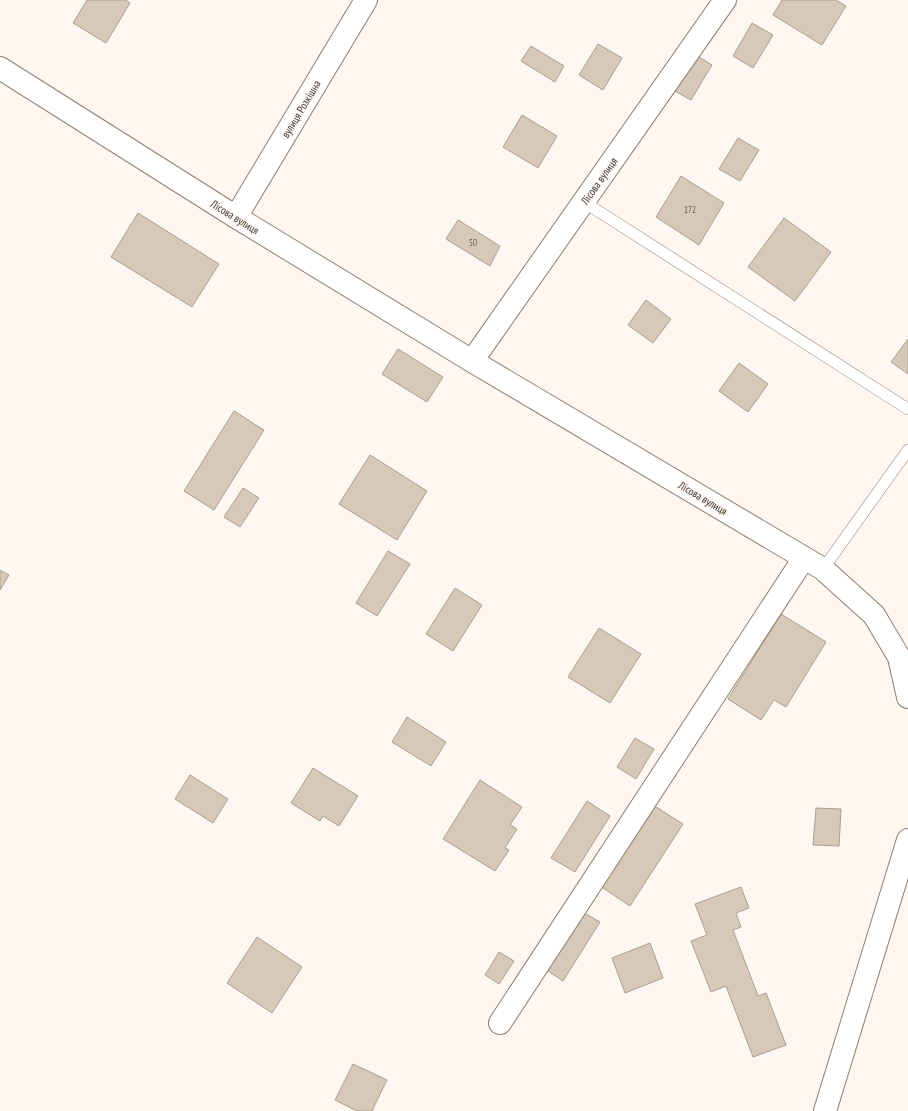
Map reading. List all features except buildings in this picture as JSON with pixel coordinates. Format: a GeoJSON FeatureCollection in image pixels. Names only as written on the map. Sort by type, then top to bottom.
{"type":"FeatureCollection","features":[{"type":"Feature","properties":{"kind":"street","name":"вулиця Розкішна"},"geometry":{"type":"LineString","coordinates":[[236,217],[366,0]]}},
{"type":"Feature","properties":{"kind":"street","name":"Лісова вулиця"},"geometry":{"type":"LineString","coordinates":[[472,361],[725,0]]}},
{"type":"Feature","properties":{"kind":"street","name":"Лісова вулиця"},"geometry":{"type":"LineString","coordinates":[[0,68],[236,217],[472,361],[823,569],[874,615],[904,654],[908,698]]}},
{"type":"Feature","properties":{"kind":"street"},"geometry":{"type":"LineString","coordinates":[[500,1023],[804,558]]}},
{"type":"Feature","properties":{"kind":"street"},"geometry":{"type":"LineString","coordinates":[[825,1111],[908,840]]}},
{"type":"Feature","properties":{"kind":"lane"},"geometry":{"type":"LineString","coordinates":[[584,202],[908,409]]}},
{"type":"Feature","properties":{"kind":"lane"},"geometry":{"type":"LineString","coordinates":[[823,569],[908,450]]}}]}
